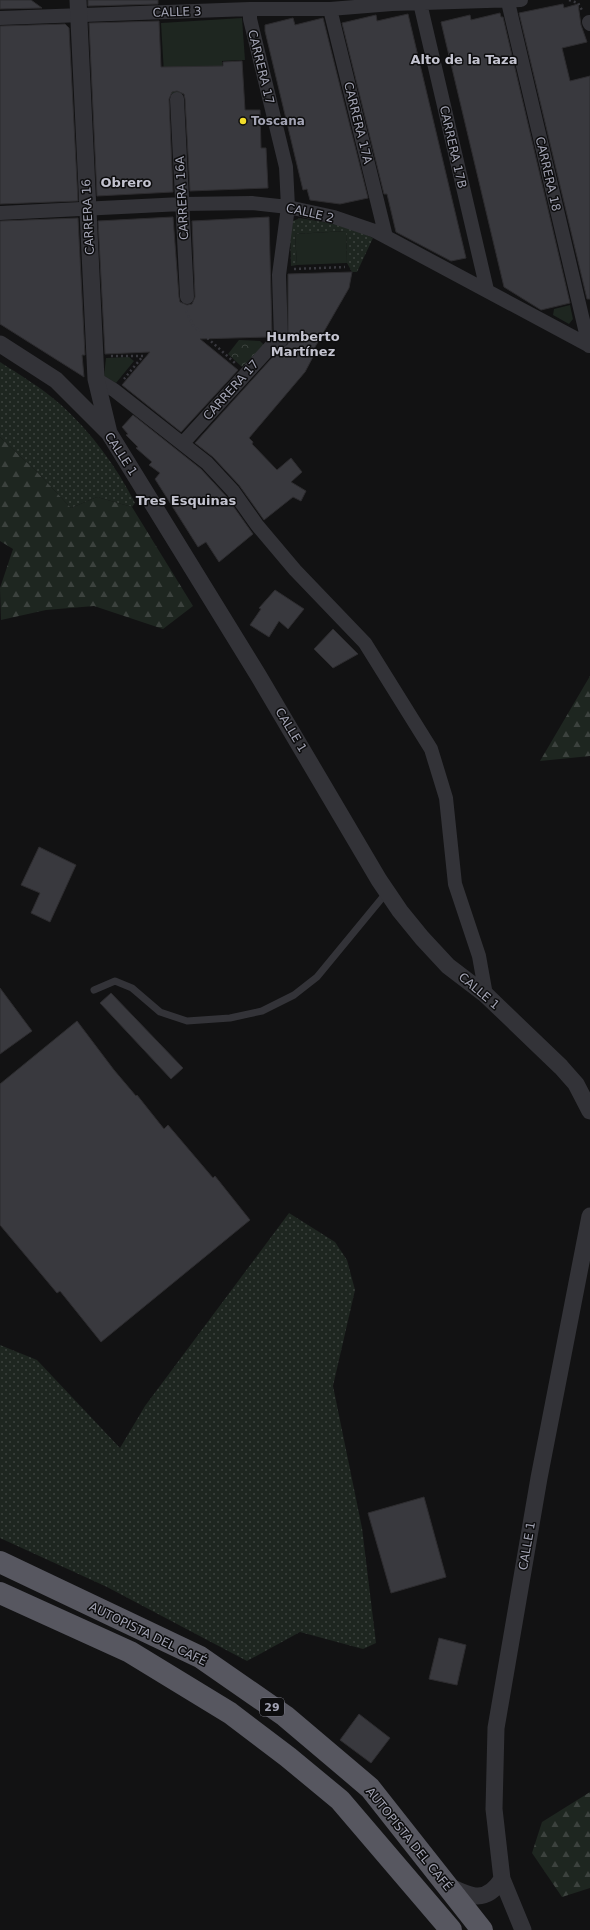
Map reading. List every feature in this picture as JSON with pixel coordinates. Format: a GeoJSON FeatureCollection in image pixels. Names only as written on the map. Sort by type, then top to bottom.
{"type":"FeatureCollection","features":[{"type":"Feature","properties":{"kind":"highway","name":"AUTOPISTA DEL CAFÉ"},"geometry":{"type":"LineString","coordinates":[[0,1562],[200,1657],[285,1716],[370,1788],[482,1930]]}},
{"type":"Feature","properties":{"kind":"highway","name":"AUTOPISTA DEL CAFÉ"},"geometry":{"type":"LineString","coordinates":[[0,1593],[130,1652],[230,1713],[288,1756],[340,1800],[451,1930]]}},
{"type":"Feature","properties":{"kind":"street","name":"CALLE 3"},"geometry":{"type":"LineString","coordinates":[[0,18],[78,8],[250,9],[278,4],[330,9],[391,2],[420,3],[514,1]]}},
{"type":"Feature","properties":{"kind":"street","name":"CARRERA 18"},"geometry":{"type":"LineString","coordinates":[[514,1],[589,346]]}},
{"type":"Feature","properties":{"kind":"street","name":"CARRERA 17B"},"geometry":{"type":"LineString","coordinates":[[420,3],[487,290]]}},
{"type":"Feature","properties":{"kind":"street","name":"CARRERA 16"},"geometry":{"type":"LineString","coordinates":[[78,8],[96,379],[109,433]]}},
{"type":"Feature","properties":{"kind":"street","name":"CARRERA 17"},"geometry":{"type":"LineString","coordinates":[[183,443],[269,348],[274,343],[281,340],[280,270],[288,206],[286,167],[250,19],[250,9]]}},
{"type":"Feature","properties":{"kind":"street","name":"CARRERA 17A"},"geometry":{"type":"LineString","coordinates":[[330,9],[386,237]]}},
{"type":"Feature","properties":{"kind":"street","name":"CARRERA 16A"},"geometry":{"type":"LineString","coordinates":[[177,99],[187,297]]}},
{"type":"Feature","properties":{"kind":"street","name":"CALLE 2"},"geometry":{"type":"LineString","coordinates":[[0,213],[182,204],[252,203],[288,206],[375,231],[589,346]]}},
{"type":"Feature","properties":{"kind":"street","name":"CALLE 1"},"geometry":{"type":"LineString","coordinates":[[0,344],[56,380],[109,433],[258,676],[387,892],[422,938],[448,966],[486,995],[572,1078],[590,1111]]}},
{"type":"Feature","properties":{"kind":"street"},"geometry":{"type":"LineString","coordinates":[[96,379],[114,390],[207,463],[233,491],[257,525],[295,570],[366,642],[431,749],[446,798],[455,884],[478,956],[486,995]]}},
{"type":"Feature","properties":{"kind":"street","name":"CALLE 1"},"geometry":{"type":"LineString","coordinates":[[523,1930],[502,1880],[494,1809],[496,1728],[538,1478],[590,1216]]}},
{"type":"Feature","properties":{"kind":"street"},"geometry":{"type":"LineString","coordinates":[[444,1883],[468,1896],[482,1895],[495,1890],[502,1880]]}},
{"type":"Feature","properties":{"kind":"lane"},"geometry":{"type":"LineString","coordinates":[[94,990],[115,981],[132,988],[160,1012],[187,1021],[230,1018],[262,1011],[294,994],[317,977],[387,892]]}},
{"type":"Feature","properties":{"kind":"path"},"geometry":{"type":"LineString","coordinates":[[280,270],[345,267]]}},
{"type":"Feature","properties":{"kind":"path"},"geometry":{"type":"LineString","coordinates":[[187,297],[185,306],[193,325],[225,355]]}},
{"type":"Feature","properties":{"kind":"path"},"geometry":{"type":"LineString","coordinates":[[95,357],[130,355],[143,356],[114,390]]}},
{"type":"Feature","properties":{"kind":"green space"},"geometry":{"type":"Polygon","coordinates":[[[242,18],[245,60],[222,61],[223,92],[132,96],[164,74],[161,23],[242,18]]]}},
{"type":"Feature","properties":{"kind":"green space"},"geometry":{"type":"Polygon","coordinates":[[[300,218],[346,226],[373,238],[357,272],[352,272],[347,263],[346,231],[295,234],[297,265],[291,266],[290,230],[293,221],[300,218]]]}},
{"type":"Feature","properties":{"kind":"green space"},"geometry":{"type":"Polygon","coordinates":[[[346,231],[347,263],[297,265],[295,234],[346,231]]]}},
{"type":"Feature","properties":{"kind":"green space"},"geometry":{"type":"Polygon","coordinates":[[[570,305],[573,319],[569,324],[553,315],[554,309],[570,305]]]}},
{"type":"Feature","properties":{"kind":"green space"},"geometry":{"type":"Polygon","coordinates":[[[239,340],[260,341],[264,345],[242,367],[228,354],[239,340]]]}},
{"type":"Feature","properties":{"kind":"green space"},"geometry":{"type":"Polygon","coordinates":[[[129,357],[134,361],[116,383],[104,376],[106,358],[129,357]]]}},
{"type":"Feature","properties":{"kind":"green space"},"geometry":{"type":"Polygon","coordinates":[[[0,362],[53,398],[82,426],[102,450],[120,476],[135,503],[132,507],[97,497],[71,508],[38,473],[0,437],[0,362]]]}},
{"type":"Feature","properties":{"kind":"green space"},"geometry":{"type":"Polygon","coordinates":[[[0,437],[38,473],[71,508],[97,497],[132,507],[193,606],[163,629],[94,606],[46,610],[1,620],[0,588],[13,549],[0,541],[0,437]]]}},
{"type":"Feature","properties":{"kind":"green space"},"geometry":{"type":"Polygon","coordinates":[[[590,676],[590,756],[540,761],[590,676]]]}},
{"type":"Feature","properties":{"kind":"green space"},"geometry":{"type":"Polygon","coordinates":[[[289,1213],[335,1242],[347,1260],[355,1290],[333,1386],[362,1528],[376,1643],[363,1649],[300,1632],[247,1661],[107,1587],[0,1538],[0,1345],[37,1360],[120,1448],[145,1406],[289,1213]]]}},
{"type":"Feature","properties":{"kind":"green space"},"geometry":{"type":"Polygon","coordinates":[[[590,1792],[590,1888],[562,1897],[532,1853],[542,1822],[590,1792]]]}},
{"type":"Feature","properties":{"kind":"building"},"geometry":{"type":"Polygon","coordinates":[[[0,0],[31,0],[42,8],[0,9],[0,0]]]}},
{"type":"Feature","properties":{"kind":"building"},"geometry":{"type":"Polygon","coordinates":[[[88,0],[158,0],[158,4],[88,6],[88,0]]]}},
{"type":"Feature","properties":{"kind":"building"},"geometry":{"type":"Polygon","coordinates":[[[563,4],[564,8],[578,4],[581,25],[587,42],[562,48],[570,81],[590,76],[590,299],[587,299],[519,13],[563,4]]]}},
{"type":"Feature","properties":{"kind":"building"},"geometry":{"type":"Polygon","coordinates":[[[500,13],[501,17],[503,17],[570,303],[541,310],[504,287],[441,22],[470,15],[471,20],[500,13]]]}},
{"type":"Feature","properties":{"kind":"building"},"geometry":{"type":"Polygon","coordinates":[[[408,14],[466,258],[451,261],[396,232],[387,194],[384,194],[342,23],[376,15],[377,21],[408,14]]]}},
{"type":"Feature","properties":{"kind":"building"},"geometry":{"type":"Polygon","coordinates":[[[293,18],[295,25],[323,18],[368,198],[340,204],[310,200],[307,189],[303,190],[265,31],[265,25],[293,18]]]}},
{"type":"Feature","properties":{"kind":"building"},"geometry":{"type":"Polygon","coordinates":[[[159,21],[161,67],[223,66],[223,62],[242,61],[245,110],[260,110],[261,148],[266,148],[268,188],[190,191],[185,99],[184,94],[177,91],[172,92],[169,99],[173,192],[97,196],[89,23],[159,21]]]}},
{"type":"Feature","properties":{"kind":"building"},"geometry":{"type":"Polygon","coordinates":[[[65,24],[69,28],[78,201],[0,204],[0,26],[65,24]]]}},
{"type":"Feature","properties":{"kind":"building"},"geometry":{"type":"Polygon","coordinates":[[[173,217],[179,297],[180,302],[187,305],[192,304],[195,297],[192,221],[269,217],[272,334],[268,337],[200,339],[238,370],[181,432],[122,385],[150,352],[105,354],[98,221],[173,217]]]}},
{"type":"Feature","properties":{"kind":"building"},"geometry":{"type":"Polygon","coordinates":[[[78,218],[85,355],[82,355],[84,377],[0,324],[0,221],[78,218]]]}},
{"type":"Feature","properties":{"kind":"building"},"geometry":{"type":"Polygon","coordinates":[[[352,272],[349,288],[315,347],[315,353],[305,372],[249,438],[253,442],[252,444],[277,470],[291,458],[302,472],[291,482],[306,491],[301,501],[293,497],[264,520],[239,485],[213,457],[195,443],[279,350],[288,344],[288,274],[352,272]]]}},
{"type":"Feature","properties":{"kind":"building"},"geometry":{"type":"Polygon","coordinates":[[[133,415],[201,469],[226,496],[253,534],[219,562],[206,542],[198,547],[155,479],[160,473],[149,465],[152,462],[136,448],[138,447],[126,435],[128,434],[122,427],[133,415]]]}},
{"type":"Feature","properties":{"kind":"building"},"geometry":{"type":"Polygon","coordinates":[[[275,590],[304,609],[288,629],[279,621],[269,637],[250,625],[261,609],[259,608],[275,590]]]}},
{"type":"Feature","properties":{"kind":"building"},"geometry":{"type":"Polygon","coordinates":[[[333,629],[358,654],[333,668],[314,649],[333,629]]]}},
{"type":"Feature","properties":{"kind":"building"},"geometry":{"type":"Polygon","coordinates":[[[39,847],[76,865],[50,922],[31,913],[40,893],[21,885],[39,847]]]}},
{"type":"Feature","properties":{"kind":"building"},"geometry":{"type":"Polygon","coordinates":[[[0,988],[32,1031],[0,1054],[0,988]]]}},
{"type":"Feature","properties":{"kind":"building"},"geometry":{"type":"Polygon","coordinates":[[[111,993],[183,1068],[171,1079],[100,1003],[111,993]]]}},
{"type":"Feature","properties":{"kind":"building"},"geometry":{"type":"Polygon","coordinates":[[[77,1021],[114,1070],[136,1096],[137,1095],[164,1129],[168,1125],[213,1178],[215,1176],[250,1220],[101,1342],[60,1291],[57,1293],[0,1225],[0,1084],[77,1021]]]}},
{"type":"Feature","properties":{"kind":"building"},"geometry":{"type":"Polygon","coordinates":[[[424,1497],[446,1577],[391,1593],[368,1513],[424,1497]]]}},
{"type":"Feature","properties":{"kind":"building"},"geometry":{"type":"Polygon","coordinates":[[[439,1638],[466,1645],[457,1685],[429,1679],[439,1638]]]}},
{"type":"Feature","properties":{"kind":"building"},"geometry":{"type":"Polygon","coordinates":[[[359,1714],[390,1738],[371,1763],[340,1740],[359,1714]]]}},
{"type":"Feature","properties":{"kind":"place","name":"Toscana"},"geometry":{"type":"Point","coordinates":[243,121]}},
{"type":"Feature","properties":{"kind":"district","name":"Alto de la Taza"},"geometry":{"type":"Point","coordinates":[464,59]}},
{"type":"Feature","properties":{"kind":"district","name":"Obrero"},"geometry":{"type":"Point","coordinates":[126,182]}},
{"type":"Feature","properties":{"kind":"district","name":"Humberto Martínez"},"geometry":{"type":"Point","coordinates":[303,344]}},
{"type":"Feature","properties":{"kind":"district","name":"Tres Esquinas"},"geometry":{"type":"Point","coordinates":[186,500]}}]}
